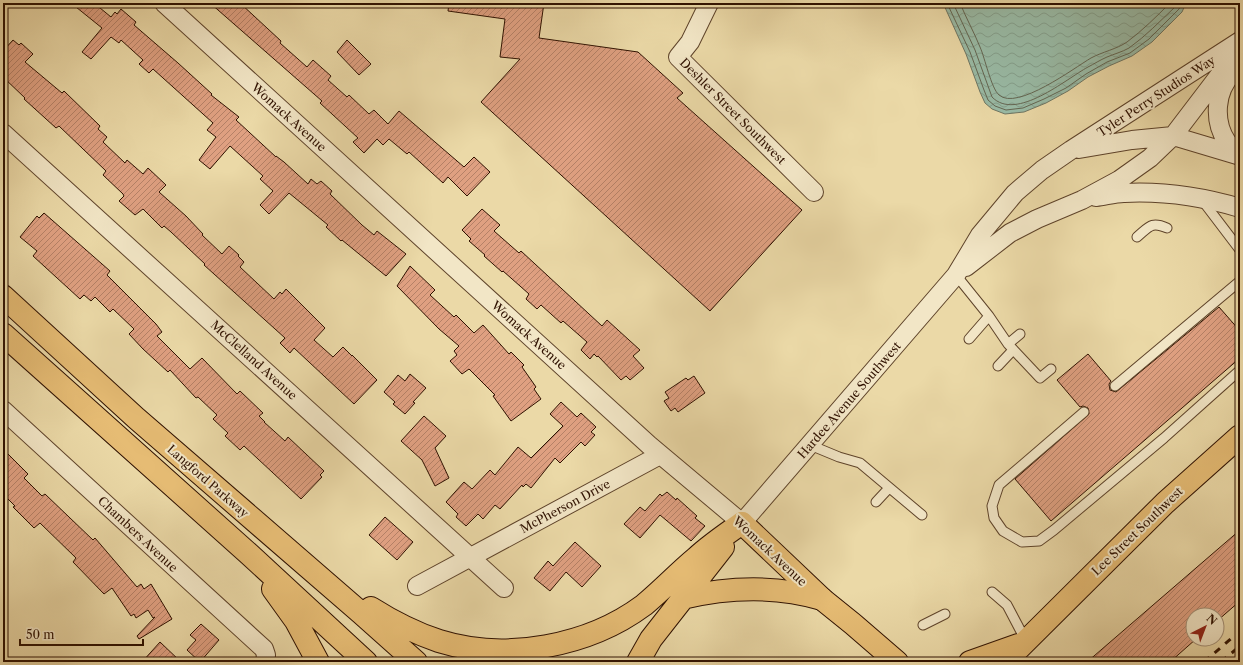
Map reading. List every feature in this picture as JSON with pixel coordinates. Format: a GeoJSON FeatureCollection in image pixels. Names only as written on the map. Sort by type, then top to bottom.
{"type":"FeatureCollection","features":[{"type":"Feature","properties":{"kind":"main road","name":"Langford Parkway"},"geometry":{"type":"LineString","coordinates":[[3,296],[136,418],[416,662]]}},
{"type":"Feature","properties":{"kind":"main road"},"geometry":{"type":"LineString","coordinates":[[3,334],[366,662]]}},
{"type":"Feature","properties":{"kind":"main road","name":"Lee Street Southwest"},"geometry":{"type":"LineString","coordinates":[[1005,662],[1165,503],[1240,436]]}},
{"type":"Feature","properties":{"kind":"main road"},"geometry":{"type":"LineString","coordinates":[[274,538],[355,598],[389,620],[412,631],[440,642],[462,647],[514,650],[541,648],[585,636],[625,617],[658,593],[696,557],[742,523]]}},
{"type":"Feature","properties":{"kind":"main road"},"geometry":{"type":"LineString","coordinates":[[638,662],[651,639],[742,523]]}},
{"type":"Feature","properties":{"kind":"main road","name":"Womack Avenue"},"geometry":{"type":"LineString","coordinates":[[742,523],[822,599],[891,659]]}},
{"type":"Feature","properties":{"kind":"main road"},"geometry":{"type":"LineString","coordinates":[[248,554],[296,621],[318,662]]}},
{"type":"Feature","properties":{"kind":"main road"},"geometry":{"type":"LineString","coordinates":[[682,598],[721,590],[749,589],[800,592],[822,599]]}},
{"type":"Feature","properties":{"kind":"main road"},"geometry":{"type":"LineString","coordinates":[[970,662],[1029,638]]}},
{"type":"Feature","properties":{"kind":"main road"},"geometry":{"type":"LineString","coordinates":[[891,659],[915,662]]}},
{"type":"Feature","properties":{"kind":"street","name":"Womack Avenue"},"geometry":{"type":"LineString","coordinates":[[164,3],[660,455],[742,523]]}},
{"type":"Feature","properties":{"kind":"street","name":"Deshler Street Southwest"},"geometry":{"type":"LineString","coordinates":[[709,3],[690,42],[678,57],[814,192]]}},
{"type":"Feature","properties":{"kind":"street","name":"Tyler Perry Studios Way"},"geometry":{"type":"LineString","coordinates":[[1071,150],[1240,42]]}},
{"type":"Feature","properties":{"kind":"street","name":"Tyler Perry Studios Way"},"geometry":{"type":"LineString","coordinates":[[1082,200],[1119,180],[1150,158],[1173,136],[1220,73],[1240,58]]}},
{"type":"Feature","properties":{"kind":"street"},"geometry":{"type":"LineString","coordinates":[[1240,67],[1227,80],[1217,109],[1218,120],[1227,142],[1240,155]]}},
{"type":"Feature","properties":{"kind":"street","name":"McClelland Avenue"},"geometry":{"type":"LineString","coordinates":[[3,133],[504,588]]}},
{"type":"Feature","properties":{"kind":"street"},"geometry":{"type":"LineString","coordinates":[[1071,150],[1132,140],[1173,136],[1240,155]]}},
{"type":"Feature","properties":{"kind":"street","name":"Hardee Avenue Southwest"},"geometry":{"type":"LineString","coordinates":[[742,523],[956,275],[980,235],[1015,193],[1042,170],[1071,150]]}},
{"type":"Feature","properties":{"kind":"street"},"geometry":{"type":"LineString","coordinates":[[1082,200],[1122,193],[1153,193],[1214,200],[1240,208]]}},
{"type":"Feature","properties":{"kind":"street","name":"Hardee Avenue Southwest"},"geometry":{"type":"LineString","coordinates":[[956,275],[1010,233],[1041,217],[1082,200]]}},
{"type":"Feature","properties":{"kind":"street","name":"Chambers Avenue"},"geometry":{"type":"LineString","coordinates":[[3,410],[264,650],[266,655],[265,662]]}},
{"type":"Feature","properties":{"kind":"street","name":"McPherson Drive"},"geometry":{"type":"LineString","coordinates":[[417,586],[660,455]]}},
{"type":"Feature","properties":{"kind":"lane"},"geometry":{"type":"LineString","coordinates":[[1201,199],[1240,250]]}},
{"type":"Feature","properties":{"kind":"lane"},"geometry":{"type":"LineString","coordinates":[[1137,237],[1151,225],[1158,224],[1167,228]]}},
{"type":"Feature","properties":{"kind":"lane"},"geometry":{"type":"LineString","coordinates":[[956,275],[989,316],[1010,347],[1040,378],[1051,369]]}},
{"type":"Feature","properties":{"kind":"lane"},"geometry":{"type":"LineString","coordinates":[[1115,386],[1240,282]]}},
{"type":"Feature","properties":{"kind":"lane"},"geometry":{"type":"LineString","coordinates":[[969,339],[989,316]]}},
{"type":"Feature","properties":{"kind":"lane"},"geometry":{"type":"LineString","coordinates":[[998,366],[1020,334]]}},
{"type":"Feature","properties":{"kind":"lane"},"geometry":{"type":"LineString","coordinates":[[1084,412],[999,485],[992,506],[994,518],[1003,531],[1022,542],[1039,541],[1054,530],[1164,438],[1240,370]]}},
{"type":"Feature","properties":{"kind":"lane"},"geometry":{"type":"LineString","coordinates":[[810,445],[839,457],[860,463],[922,515]]}},
{"type":"Feature","properties":{"kind":"lane"},"geometry":{"type":"LineString","coordinates":[[876,502],[890,488]]}},
{"type":"Feature","properties":{"kind":"lane"},"geometry":{"type":"LineString","coordinates":[[992,592],[1007,605],[1029,638]]}},
{"type":"Feature","properties":{"kind":"lane"},"geometry":{"type":"LineString","coordinates":[[923,625],[946,614]]}},
{"type":"Feature","properties":{"kind":"water"},"geometry":{"type":"Polygon","coordinates":[[[943,3],[1186,3],[1182,12],[1152,42],[1132,56],[1088,77],[1068,91],[1046,103],[1024,112],[1005,114],[992,109],[985,103],[966,54],[943,3]]]}},
{"type":"Feature","properties":{"kind":"building"},"geometry":{"type":"Polygon","coordinates":[[[71,3],[94,3],[111,17],[115,12],[117,14],[121,9],[136,22],[134,25],[178,63],[212,94],[211,95],[239,117],[236,120],[276,157],[284,162],[308,184],[311,179],[317,184],[321,181],[332,191],[330,194],[362,225],[374,235],[377,231],[406,254],[386,276],[342,240],[341,241],[326,227],[328,225],[289,193],[269,214],[260,205],[273,191],[260,179],[263,176],[230,146],[210,169],[199,160],[216,137],[207,130],[213,123],[153,69],[149,73],[139,64],[143,60],[121,40],[119,43],[111,37],[91,59],[82,52],[102,28],[71,3]]]}},
{"type":"Feature","properties":{"kind":"building"},"geometry":{"type":"Polygon","coordinates":[[[210,3],[240,3],[281,41],[280,43],[307,67],[313,60],[331,76],[328,80],[347,97],[349,95],[369,114],[374,110],[388,124],[399,111],[464,167],[474,157],[490,172],[467,196],[448,177],[443,183],[409,152],[407,154],[389,139],[383,145],[377,139],[364,153],[353,142],[358,138],[320,103],[322,101],[210,3]]]}},
{"type":"Feature","properties":{"kind":"building"},"geometry":{"type":"Polygon","coordinates":[[[449,3],[544,3],[539,38],[638,52],[683,93],[677,98],[802,210],[710,311],[481,102],[520,59],[500,57],[505,19],[448,11],[449,3]]]}},
{"type":"Feature","properties":{"kind":"building"},"geometry":{"type":"Polygon","coordinates":[[[13,40],[19,45],[21,43],[33,54],[25,62],[62,93],[64,91],[100,126],[98,129],[107,137],[103,142],[125,163],[127,160],[143,174],[148,168],[166,185],[159,192],[186,216],[203,234],[202,235],[222,254],[229,246],[244,262],[240,267],[274,299],[280,292],[282,294],[286,289],[325,328],[314,340],[333,357],[343,347],[377,380],[354,404],[294,348],[290,353],[280,343],[285,338],[204,265],[205,264],[171,232],[164,226],[162,228],[143,209],[135,215],[119,201],[124,196],[103,175],[106,171],[59,126],[56,128],[24,99],[25,98],[3,77],[3,51],[13,40]]]}},
{"type":"Feature","properties":{"kind":"building"},"geometry":{"type":"Polygon","coordinates":[[[347,40],[371,64],[359,75],[337,52],[347,40]]]}},
{"type":"Feature","properties":{"kind":"building"},"geometry":{"type":"Polygon","coordinates":[[[482,209],[500,225],[494,231],[519,253],[521,251],[602,326],[607,320],[640,350],[633,356],[644,368],[630,380],[626,376],[621,380],[598,356],[597,357],[594,354],[590,359],[581,350],[587,342],[563,321],[561,323],[541,305],[537,309],[526,299],[529,294],[484,256],[485,255],[469,241],[471,239],[462,230],[482,209]]]}},
{"type":"Feature","properties":{"kind":"building"},"geometry":{"type":"Polygon","coordinates":[[[44,213],[110,271],[107,275],[156,324],[162,332],[157,336],[190,369],[202,358],[237,394],[240,391],[263,413],[259,416],[264,422],[285,441],[288,437],[324,471],[320,475],[322,477],[301,499],[244,446],[240,450],[225,436],[228,433],[213,419],[217,415],[198,397],[196,398],[170,370],[168,372],[143,349],[129,334],[134,329],[113,309],[110,312],[95,297],[91,301],[84,295],[80,299],[33,256],[37,251],[20,237],[37,216],[39,218],[44,213]]]}},
{"type":"Feature","properties":{"kind":"building"},"geometry":{"type":"Polygon","coordinates":[[[410,266],[435,290],[430,295],[454,317],[456,315],[474,333],[483,325],[509,354],[511,352],[524,365],[522,367],[536,387],[534,389],[541,399],[511,421],[493,396],[495,395],[469,369],[462,374],[450,361],[457,355],[454,351],[459,346],[439,329],[397,286],[410,266]]]}},
{"type":"Feature","properties":{"kind":"building"},"geometry":{"type":"Polygon","coordinates":[[[1219,307],[1240,331],[1240,358],[1051,521],[1015,479],[1089,414],[1088,408],[1083,406],[1080,407],[1057,380],[1088,354],[1111,381],[1109,384],[1110,390],[1116,392],[1219,307]]]}},
{"type":"Feature","properties":{"kind":"building"},"geometry":{"type":"Polygon","coordinates":[[[410,374],[426,388],[413,402],[415,403],[405,414],[393,404],[395,402],[384,392],[398,375],[405,381],[410,374]]]}},
{"type":"Feature","properties":{"kind":"building"},"geometry":{"type":"Polygon","coordinates":[[[694,376],[705,393],[678,412],[675,408],[671,411],[664,401],[669,398],[665,392],[686,378],[688,380],[694,376]]]}},
{"type":"Feature","properties":{"kind":"building"},"geometry":{"type":"Polygon","coordinates":[[[561,402],[577,417],[581,413],[596,427],[591,432],[595,435],[585,446],[581,442],[560,463],[555,458],[531,488],[526,484],[523,487],[522,485],[500,509],[495,505],[483,519],[478,514],[466,526],[456,517],[458,514],[446,502],[464,482],[472,489],[490,470],[495,475],[518,447],[531,458],[563,426],[550,414],[561,402]]]}},
{"type":"Feature","properties":{"kind":"building"},"geometry":{"type":"Polygon","coordinates":[[[424,416],[446,436],[435,448],[449,478],[435,486],[422,460],[401,441],[424,416]]]}},
{"type":"Feature","properties":{"kind":"building"},"geometry":{"type":"Polygon","coordinates":[[[3,449],[28,474],[24,478],[42,496],[45,494],[93,540],[95,538],[137,587],[141,584],[144,589],[151,584],[172,619],[139,639],[137,636],[155,617],[153,618],[148,610],[136,618],[134,614],[131,616],[112,588],[104,594],[73,562],[76,558],[40,523],[34,528],[13,507],[15,506],[3,494],[3,449]]]}},
{"type":"Feature","properties":{"kind":"building"},"geometry":{"type":"Polygon","coordinates":[[[667,492],[676,500],[677,498],[697,516],[695,518],[705,526],[691,541],[660,515],[640,538],[624,524],[640,507],[645,511],[660,494],[662,496],[667,492]]]}},
{"type":"Feature","properties":{"kind":"building"},"geometry":{"type":"Polygon","coordinates":[[[385,517],[413,542],[397,560],[369,535],[385,517]]]}},
{"type":"Feature","properties":{"kind":"building"},"geometry":{"type":"Polygon","coordinates":[[[1240,530],[1240,601],[1225,614],[1225,607],[1185,607],[1185,647],[1187,647],[1170,662],[1087,662],[1240,530]]]}},
{"type":"Feature","properties":{"kind":"building"},"geometry":{"type":"Polygon","coordinates":[[[575,542],[601,566],[582,587],[566,572],[550,591],[534,578],[548,561],[553,566],[575,542]]]}},
{"type":"Feature","properties":{"kind":"building"},"geometry":{"type":"Polygon","coordinates":[[[201,624],[219,640],[200,662],[187,650],[196,640],[190,635],[201,624]]]}},
{"type":"Feature","properties":{"kind":"building"},"geometry":{"type":"Polygon","coordinates":[[[160,642],[181,662],[142,662],[160,642]]]}},
{"type":"Feature","properties":{"kind":"railway"},"geometry":{"type":"LineString","coordinates":[[1204,662],[1240,631]]}},
{"type":"Feature","properties":{"kind":"railway"},"geometry":{"type":"LineString","coordinates":[[1221,662],[1240,646]]}}]}
